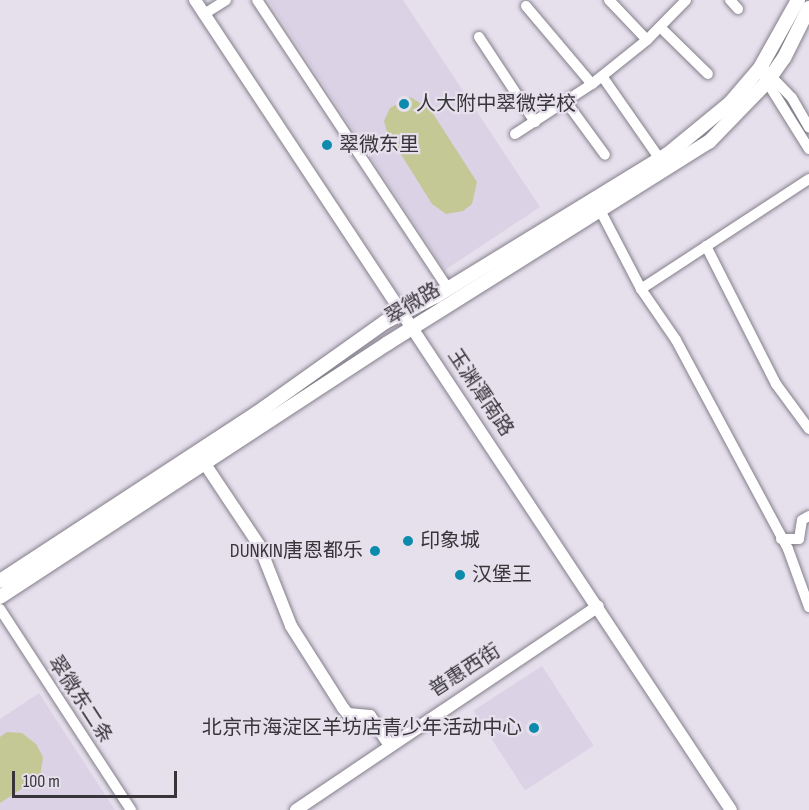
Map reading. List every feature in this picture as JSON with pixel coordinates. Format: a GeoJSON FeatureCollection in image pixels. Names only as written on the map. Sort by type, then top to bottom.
{"type":"FeatureCollection","features":[{"type":"Feature","properties":{"kind":"main road","name":"翠微路"},"geometry":{"type":"LineString","coordinates":[[0,581],[405,313],[660,159],[766,75],[798,0]]}},
{"type":"Feature","properties":{"kind":"main road","name":"翠微路"},"geometry":{"type":"LineString","coordinates":[[0,597],[413,327],[601,212],[709,142],[766,75],[809,9]]}},
{"type":"Feature","properties":{"kind":"street","name":"玉渊潭南路"},"geometry":{"type":"LineString","coordinates":[[195,0],[405,313],[731,810]]}},
{"type":"Feature","properties":{"kind":"street"},"geometry":{"type":"LineString","coordinates":[[204,14],[226,0]]}},
{"type":"Feature","properties":{"kind":"street"},"geometry":{"type":"LineString","coordinates":[[257,0],[448,289]]}},
{"type":"Feature","properties":{"kind":"street"},"geometry":{"type":"LineString","coordinates":[[609,0],[647,40]]}},
{"type":"Feature","properties":{"kind":"street"},"geometry":{"type":"LineString","coordinates":[[515,134],[567,104],[647,40],[686,0]]}},
{"type":"Feature","properties":{"kind":"street"},"geometry":{"type":"LineString","coordinates":[[730,0],[738,9]]}},
{"type":"Feature","properties":{"kind":"street"},"geometry":{"type":"LineString","coordinates":[[526,6],[592,84]]}},
{"type":"Feature","properties":{"kind":"street"},"geometry":{"type":"LineString","coordinates":[[660,27],[708,74]]}},
{"type":"Feature","properties":{"kind":"street"},"geometry":{"type":"LineString","coordinates":[[479,37],[535,122]]}},
{"type":"Feature","properties":{"kind":"street"},"geometry":{"type":"LineString","coordinates":[[766,75],[809,127]]}},
{"type":"Feature","properties":{"kind":"street"},"geometry":{"type":"LineString","coordinates":[[766,75],[809,149]]}},
{"type":"Feature","properties":{"kind":"street"},"geometry":{"type":"LineString","coordinates":[[602,76],[660,159]]}},
{"type":"Feature","properties":{"kind":"street"},"geometry":{"type":"LineString","coordinates":[[567,104],[605,155]]}},
{"type":"Feature","properties":{"kind":"street"},"geometry":{"type":"LineString","coordinates":[[641,289],[809,179]]}},
{"type":"Feature","properties":{"kind":"street"},"geometry":{"type":"LineString","coordinates":[[601,212],[641,289],[676,340],[781,539],[809,608]]}},
{"type":"Feature","properties":{"kind":"street"},"geometry":{"type":"LineString","coordinates":[[706,246],[776,384],[809,429]]}},
{"type":"Feature","properties":{"kind":"street"},"geometry":{"type":"LineString","coordinates":[[205,464],[259,546],[291,626],[343,708],[348,714],[370,716],[389,744]]}},
{"type":"Feature","properties":{"kind":"street"},"geometry":{"type":"LineString","coordinates":[[781,539],[799,539],[802,520],[809,516]]}},
{"type":"Feature","properties":{"kind":"street","name":"普惠西街"},"geometry":{"type":"LineString","coordinates":[[296,810],[363,766],[389,744],[598,606]]}},
{"type":"Feature","properties":{"kind":"street","name":"翠微东二条"},"geometry":{"type":"LineString","coordinates":[[0,609],[131,810]]}},
{"type":"Feature","properties":{"kind":"shaded area","name":"人大附中翠微学校"},"geometry":{"type":"Polygon","coordinates":[[[268,0],[403,0],[540,207],[445,270],[268,0]]]}},
{"type":"Feature","properties":{"kind":"shaded area","name":"北京市海淀区羊坊店青少年活动中心"},"geometry":{"type":"Polygon","coordinates":[[[542,666],[594,746],[525,790],[473,711],[542,666]]]}},
{"type":"Feature","properties":{"kind":"shaded area"},"geometry":{"type":"Polygon","coordinates":[[[39,693],[115,810],[0,810],[0,719],[39,693]]]}},
{"type":"Feature","properties":{"kind":"green space"},"geometry":{"type":"Polygon","coordinates":[[[410,97],[430,109],[477,182],[472,204],[463,211],[446,214],[432,204],[387,132],[384,121],[390,108],[410,97]]]}},
{"type":"Feature","properties":{"kind":"green space"},"geometry":{"type":"Polygon","coordinates":[[[7,732],[22,733],[36,744],[43,757],[40,777],[0,803],[0,737],[7,732]]]}},
{"type":"Feature","properties":{"kind":"place","name":"人大附中翠微学校"},"geometry":{"type":"Point","coordinates":[404,104]}},
{"type":"Feature","properties":{"kind":"place","name":"翠微东里"},"geometry":{"type":"Point","coordinates":[327,145]}},
{"type":"Feature","properties":{"kind":"place","name":"印象城"},"geometry":{"type":"Point","coordinates":[408,541]}},
{"type":"Feature","properties":{"kind":"place","name":"DUNKIN唐恩都乐"},"geometry":{"type":"Point","coordinates":[375,551]}},
{"type":"Feature","properties":{"kind":"place","name":"汉堡王"},"geometry":{"type":"Point","coordinates":[460,575]}},
{"type":"Feature","properties":{"kind":"place","name":"北京市海淀区羊坊店青少年活动中心"},"geometry":{"type":"Point","coordinates":[534,728]}}]}
